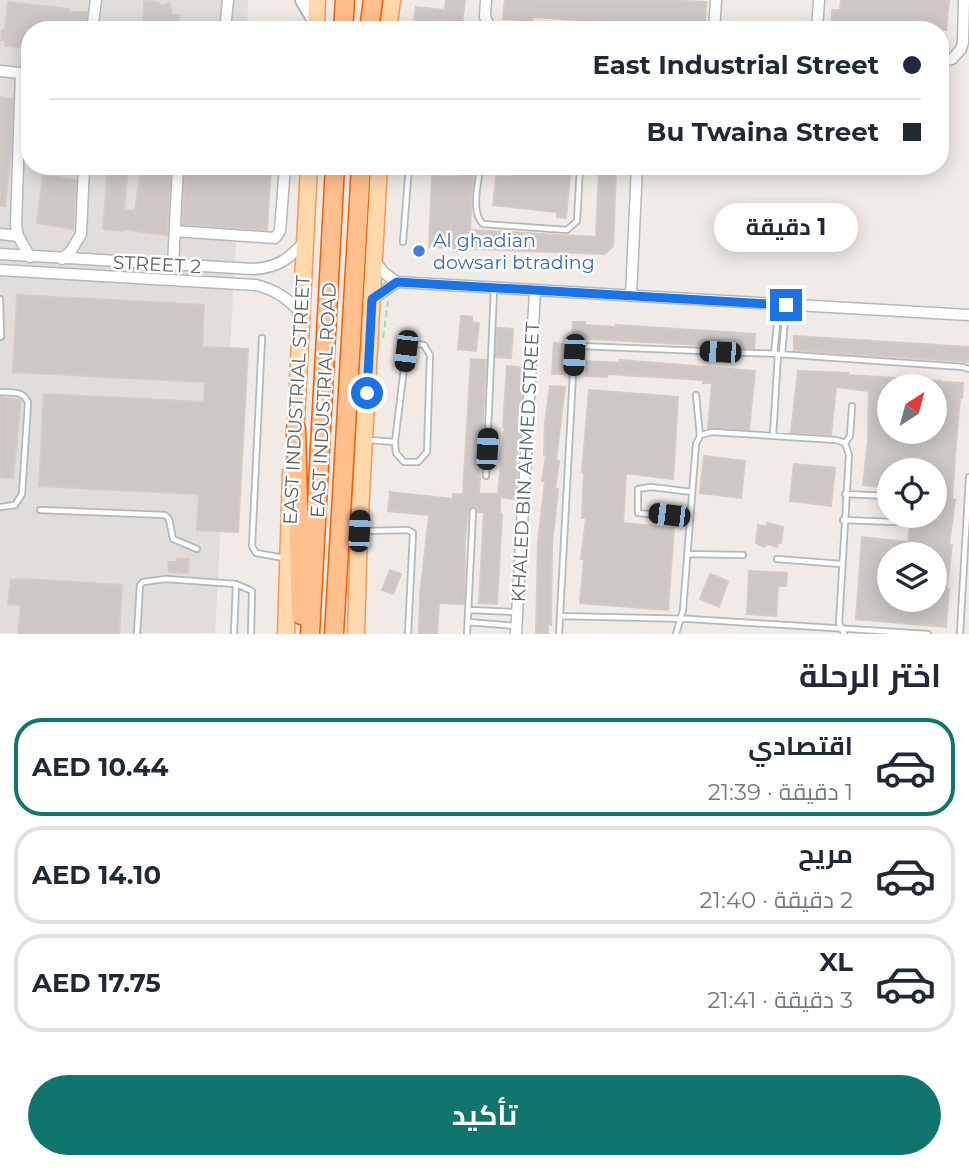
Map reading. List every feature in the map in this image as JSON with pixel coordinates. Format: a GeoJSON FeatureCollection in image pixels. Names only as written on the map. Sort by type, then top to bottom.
{"type":"FeatureCollection","features":[{"type":"Feature","properties":{"kind":"highway"},"geometry":{"type":"LineString","coordinates":[[324,21],[332,0]]}},
{"type":"Feature","properties":{"kind":"highway"},"geometry":{"type":"LineString","coordinates":[[344,21],[345,0]]}},
{"type":"Feature","properties":{"kind":"highway"},"geometry":{"type":"LineString","coordinates":[[370,21],[371,0]]}},
{"type":"Feature","properties":{"kind":"highway","name":"EAST INDUSTRIAL ROAD"},"geometry":{"type":"LineString","coordinates":[[310,634],[335,175]]}},
{"type":"Feature","properties":{"kind":"highway","name":"EAST INDUSTRIAL ROAD"},"geometry":{"type":"LineString","coordinates":[[334,634],[360,175]]}},
{"type":"Feature","properties":{"kind":"highway"},"geometry":{"type":"LineString","coordinates":[[296,429],[303,634]]}},
{"type":"Feature","properties":{"kind":"highway"},"geometry":{"type":"LineString","coordinates":[[337,569],[342,634]]}},
{"type":"Feature","properties":{"kind":"main road"},"geometry":{"type":"LineString","coordinates":[[317,0],[321,21]]}},
{"type":"Feature","properties":{"kind":"main road"},"geometry":{"type":"LineString","coordinates":[[390,21],[393,1]]}},
{"type":"Feature","properties":{"kind":"main road","name":"EAST INDUSTRIAL STREET"},"geometry":{"type":"LineString","coordinates":[[286,634],[289,494],[296,429],[308,175]]}},
{"type":"Feature","properties":{"kind":"main road"},"geometry":{"type":"LineString","coordinates":[[356,634],[359,531],[379,175]]}},
{"type":"Feature","properties":{"kind":"street"},"geometry":{"type":"LineString","coordinates":[[226,21],[228,0]]}},
{"type":"Feature","properties":{"kind":"street"},"geometry":{"type":"LineString","coordinates":[[303,0],[318,21]]}},
{"type":"Feature","properties":{"kind":"street"},"geometry":{"type":"LineString","coordinates":[[486,0],[486,21]]}},
{"type":"Feature","properties":{"kind":"street"},"geometry":{"type":"LineString","coordinates":[[715,21],[716,0]]}},
{"type":"Feature","properties":{"kind":"street"},"geometry":{"type":"LineString","coordinates":[[818,21],[819,0]]}},
{"type":"Feature","properties":{"kind":"street"},"geometry":{"type":"LineString","coordinates":[[949,60],[961,49],[964,0]]}},
{"type":"Feature","properties":{"kind":"street"},"geometry":{"type":"LineString","coordinates":[[93,21],[95,2]]}},
{"type":"Feature","properties":{"kind":"street"},"geometry":{"type":"LineString","coordinates":[[0,71],[21,73]]}},
{"type":"Feature","properties":{"kind":"street"},"geometry":{"type":"LineString","coordinates":[[21,141],[16,225],[18,236],[30,257]]}},
{"type":"Feature","properties":{"kind":"street"},"geometry":{"type":"LineString","coordinates":[[62,259],[71,251],[80,234],[83,175]]}},
{"type":"Feature","properties":{"kind":"street"},"geometry":{"type":"LineString","coordinates":[[173,265],[178,175]]}},
{"type":"Feature","properties":{"kind":"street"},"geometry":{"type":"LineString","coordinates":[[175,232],[275,238],[280,231],[284,175]]}},
{"type":"Feature","properties":{"kind":"street"},"geometry":{"type":"LineString","coordinates":[[631,296],[637,175]]}},
{"type":"Feature","properties":{"kind":"street"},"geometry":{"type":"LineString","coordinates":[[0,234],[18,236]]}},
{"type":"Feature","properties":{"kind":"street","name":"STREET 2"},"geometry":{"type":"LineString","coordinates":[[0,254],[267,268],[286,260],[304,241]]}},
{"type":"Feature","properties":{"kind":"street"},"geometry":{"type":"LineString","coordinates":[[374,260],[384,273],[397,282],[969,315]]}},
{"type":"Feature","properties":{"kind":"street","name":"STREET 2"},"geometry":{"type":"LineString","coordinates":[[0,270],[256,285],[273,289],[302,314]]}},
{"type":"Feature","properties":{"kind":"street"},"geometry":{"type":"LineString","coordinates":[[372,299],[397,282]]}},
{"type":"Feature","properties":{"kind":"street","name":"KHALED BIN AHMED STREET"},"geometry":{"type":"LineString","coordinates":[[516,630],[535,291]]}},
{"type":"Feature","properties":{"kind":"lane"},"geometry":{"type":"LineString","coordinates":[[403,242],[408,175]]}},
{"type":"Feature","properties":{"kind":"lane"},"geometry":{"type":"LineString","coordinates":[[479,175],[477,212],[482,224],[567,230],[577,221],[579,175]]}},
{"type":"Feature","properties":{"kind":"lane"},"geometry":{"type":"LineString","coordinates":[[486,477],[494,288]]}},
{"type":"Feature","properties":{"kind":"lane"},"geometry":{"type":"LineString","coordinates":[[0,299],[1,337]]}},
{"type":"Feature","properties":{"kind":"lane"},"geometry":{"type":"LineString","coordinates":[[773,436],[783,305]]}},
{"type":"Feature","properties":{"kind":"lane"},"geometry":{"type":"LineString","coordinates":[[262,338],[252,546],[257,553],[289,559]]}},
{"type":"Feature","properties":{"kind":"lane"},"geometry":{"type":"LineString","coordinates":[[413,343],[424,345],[430,355],[427,452],[418,462],[404,462],[396,453],[395,442],[406,351],[413,343]]}},
{"type":"Feature","properties":{"kind":"lane"},"geometry":{"type":"LineString","coordinates":[[559,634],[574,355],[577,349],[585,346],[778,354],[969,369]]}},
{"type":"Feature","properties":{"kind":"lane"},"geometry":{"type":"LineString","coordinates":[[0,392],[21,393],[28,403],[22,494],[15,505],[0,507]]}},
{"type":"Feature","properties":{"kind":"lane"},"geometry":{"type":"LineString","coordinates":[[676,634],[683,610],[696,443],[700,436],[696,395]]}},
{"type":"Feature","properties":{"kind":"lane"},"geometry":{"type":"LineString","coordinates":[[845,443],[850,436],[852,406]]}},
{"type":"Feature","properties":{"kind":"lane"},"geometry":{"type":"LineString","coordinates":[[700,436],[712,432],[836,440],[845,443]]}},
{"type":"Feature","properties":{"kind":"lane"},"geometry":{"type":"LineString","coordinates":[[364,439],[395,442]]}},
{"type":"Feature","properties":{"kind":"lane"},"geometry":{"type":"LineString","coordinates":[[843,631],[839,623],[841,564],[849,455],[845,443]]}},
{"type":"Feature","properties":{"kind":"lane"},"geometry":{"type":"LineString","coordinates":[[960,634],[969,477]]}},
{"type":"Feature","properties":{"kind":"lane"},"geometry":{"type":"LineString","coordinates":[[690,518],[638,513],[638,489],[692,492]]}},
{"type":"Feature","properties":{"kind":"lane"},"geometry":{"type":"LineString","coordinates":[[845,494],[877,495]]}},
{"type":"Feature","properties":{"kind":"lane"},"geometry":{"type":"LineString","coordinates":[[40,510],[165,515],[169,519],[173,539],[197,549]]}},
{"type":"Feature","properties":{"kind":"lane"},"geometry":{"type":"LineString","coordinates":[[467,634],[473,511]]}},
{"type":"Feature","properties":{"kind":"lane"},"geometry":{"type":"LineString","coordinates":[[844,520],[877,521]]}},
{"type":"Feature","properties":{"kind":"lane"},"geometry":{"type":"LineString","coordinates":[[359,531],[408,530],[413,533],[408,634]]}},
{"type":"Feature","properties":{"kind":"lane"},"geometry":{"type":"LineString","coordinates":[[688,554],[743,555]]}},
{"type":"Feature","properties":{"kind":"lane"},"geometry":{"type":"LineString","coordinates":[[778,559],[841,564]]}},
{"type":"Feature","properties":{"kind":"lane"},"geometry":{"type":"LineString","coordinates":[[137,634],[139,590],[143,582],[166,579],[236,584],[252,591],[251,634]]}},
{"type":"Feature","properties":{"kind":"lane"},"geometry":{"type":"LineString","coordinates":[[234,634],[236,584]]}},
{"type":"Feature","properties":{"kind":"lane"},"geometry":{"type":"LineString","coordinates":[[468,610],[517,612]]}},
{"type":"Feature","properties":{"kind":"lane"},"geometry":{"type":"LineString","coordinates":[[560,616],[680,619],[843,631],[929,634]]}},
{"type":"Feature","properties":{"kind":"lane"},"geometry":{"type":"LineString","coordinates":[[468,622],[516,630]]}},
{"type":"Feature","properties":{"kind":"shaded area"},"geometry":{"type":"Polygon","coordinates":[[[0,0],[248,0],[247,21],[21,21],[21,175],[240,175],[215,633],[0,633],[0,0]]]}},
{"type":"Feature","properties":{"kind":"building"},"geometry":{"type":"Polygon","coordinates":[[[446,0],[465,0],[462,21],[414,21],[416,7],[445,10],[446,0]]]}},
{"type":"Feature","properties":{"kind":"building"},"geometry":{"type":"Polygon","coordinates":[[[505,0],[706,2],[705,21],[594,21],[533,17],[532,21],[503,19],[505,0]]]}},
{"type":"Feature","properties":{"kind":"building"},"geometry":{"type":"Polygon","coordinates":[[[841,0],[949,0],[947,21],[831,21],[832,10],[840,10],[841,0]]]}},
{"type":"Feature","properties":{"kind":"building"},"geometry":{"type":"Polygon","coordinates":[[[144,1],[157,2],[162,6],[169,3],[172,15],[179,15],[179,21],[143,21],[144,1]]]}},
{"type":"Feature","properties":{"kind":"building"},"geometry":{"type":"Polygon","coordinates":[[[8,2],[69,9],[68,12],[87,12],[86,21],[21,21],[21,47],[5,46],[5,41],[1,40],[2,30],[5,30],[8,2]]]}},
{"type":"Feature","properties":{"kind":"building"},"geometry":{"type":"Polygon","coordinates":[[[0,97],[13,99],[5,206],[0,206],[0,97]]]}},
{"type":"Feature","properties":{"kind":"building"},"geometry":{"type":"Polygon","coordinates":[[[43,175],[76,180],[73,229],[37,223],[43,175]]]}},
{"type":"Feature","properties":{"kind":"building"},"geometry":{"type":"Polygon","coordinates":[[[107,175],[127,175],[124,210],[135,211],[140,175],[170,175],[167,235],[103,229],[107,175]]]}},
{"type":"Feature","properties":{"kind":"building"},"geometry":{"type":"Polygon","coordinates":[[[185,175],[270,175],[267,230],[183,224],[185,175]]]}},
{"type":"Feature","properties":{"kind":"building"},"geometry":{"type":"Polygon","coordinates":[[[473,175],[470,230],[596,237],[599,175],[616,175],[613,246],[605,254],[429,247],[432,176],[473,175]]]}},
{"type":"Feature","properties":{"kind":"building"},"geometry":{"type":"Polygon","coordinates":[[[570,175],[566,218],[557,217],[557,212],[493,205],[496,176],[570,175]]]}},
{"type":"Feature","properties":{"kind":"building"},"geometry":{"type":"Polygon","coordinates":[[[17,295],[204,305],[202,347],[248,349],[238,532],[197,530],[199,494],[39,486],[44,394],[204,402],[205,382],[13,372],[17,295]]]}},
{"type":"Feature","properties":{"kind":"building"},"geometry":{"type":"Polygon","coordinates":[[[461,316],[472,317],[472,322],[479,323],[476,351],[458,349],[461,316]]]}},
{"type":"Feature","properties":{"kind":"building"},"geometry":{"type":"Polygon","coordinates":[[[573,322],[585,322],[585,325],[755,334],[754,348],[572,338],[573,322]]]}},
{"type":"Feature","properties":{"kind":"building"},"geometry":{"type":"Polygon","coordinates":[[[497,328],[513,329],[511,358],[496,357],[497,328]]]}},
{"type":"Feature","properties":{"kind":"building"},"geometry":{"type":"Polygon","coordinates":[[[794,336],[969,347],[969,362],[794,350],[794,336]]]}},
{"type":"Feature","properties":{"kind":"building"},"geometry":{"type":"Polygon","coordinates":[[[554,343],[569,345],[565,374],[552,374],[554,343]]]}},
{"type":"Feature","properties":{"kind":"building"},"geometry":{"type":"Polygon","coordinates":[[[471,359],[486,360],[479,494],[498,494],[499,460],[505,428],[507,366],[523,368],[519,442],[515,464],[518,464],[515,499],[500,497],[502,514],[497,604],[479,603],[484,512],[478,512],[476,507],[471,506],[468,511],[465,542],[464,604],[439,603],[437,634],[419,634],[420,596],[429,515],[388,511],[390,492],[453,499],[453,494],[463,494],[471,359]]]}},
{"type":"Feature","properties":{"kind":"building"},"geometry":{"type":"Polygon","coordinates":[[[620,360],[755,371],[749,430],[708,428],[712,383],[703,383],[703,380],[607,374],[607,377],[586,376],[587,361],[620,363],[620,360]]]}},
{"type":"Feature","properties":{"kind":"building"},"geometry":{"type":"Polygon","coordinates":[[[798,371],[877,377],[877,444],[947,444],[947,382],[963,383],[955,454],[952,500],[955,500],[947,589],[947,542],[908,542],[910,528],[947,528],[947,458],[877,458],[877,487],[863,485],[868,441],[869,391],[836,387],[831,435],[791,432],[798,371]]]}},
{"type":"Feature","properties":{"kind":"building"},"geometry":{"type":"Polygon","coordinates":[[[550,386],[565,387],[556,460],[559,461],[552,545],[551,625],[548,625],[548,634],[536,634],[538,542],[545,481],[542,481],[546,455],[545,423],[550,386]]]}},
{"type":"Feature","properties":{"kind":"building"},"geometry":{"type":"Polygon","coordinates":[[[589,390],[678,397],[673,479],[626,473],[623,523],[674,528],[668,610],[580,603],[584,559],[581,559],[586,518],[582,518],[582,472],[589,390]]]}},
{"type":"Feature","properties":{"kind":"building"},"geometry":{"type":"Polygon","coordinates":[[[0,397],[21,400],[13,478],[0,477],[0,397]]]}},
{"type":"Feature","properties":{"kind":"building"},"geometry":{"type":"Polygon","coordinates":[[[704,456],[745,461],[741,498],[700,493],[704,456]]]}},
{"type":"Feature","properties":{"kind":"building"},"geometry":{"type":"Polygon","coordinates":[[[794,464],[835,468],[831,506],[790,501],[794,464]]]}},
{"type":"Feature","properties":{"kind":"building"},"geometry":{"type":"Polygon","coordinates":[[[767,523],[783,527],[781,543],[778,543],[777,547],[768,544],[764,547],[756,543],[758,525],[767,526],[767,523]]]}},
{"type":"Feature","properties":{"kind":"building"},"geometry":{"type":"Polygon","coordinates":[[[862,537],[908,542],[877,542],[877,612],[947,612],[949,589],[946,627],[856,619],[862,537]]]}},
{"type":"Feature","properties":{"kind":"building"},"geometry":{"type":"Polygon","coordinates":[[[177,559],[189,559],[188,573],[169,572],[168,562],[177,562],[177,559]]]}},
{"type":"Feature","properties":{"kind":"building"},"geometry":{"type":"Polygon","coordinates":[[[390,570],[401,574],[393,594],[382,590],[390,570]]]}},
{"type":"Feature","properties":{"kind":"building"},"geometry":{"type":"Polygon","coordinates":[[[749,571],[787,573],[786,586],[778,586],[776,616],[747,614],[749,571]]]}},
{"type":"Feature","properties":{"kind":"building"},"geometry":{"type":"Polygon","coordinates":[[[710,574],[728,581],[719,607],[700,599],[710,574]]]}},
{"type":"Feature","properties":{"kind":"building"},"geometry":{"type":"Polygon","coordinates":[[[11,580],[122,585],[119,634],[18,634],[21,605],[8,604],[11,580]]]}},
{"type":"Feature","properties":{"kind":"place","name":"Al ghadian dowsari btrading"},"geometry":{"type":"Point","coordinates":[419,251]}},
{"type":"Feature","properties":{"kind":"route"},"geometry":{"type":"LineString","coordinates":[[367,393],[372,299],[397,282],[786,305]]}}]}
